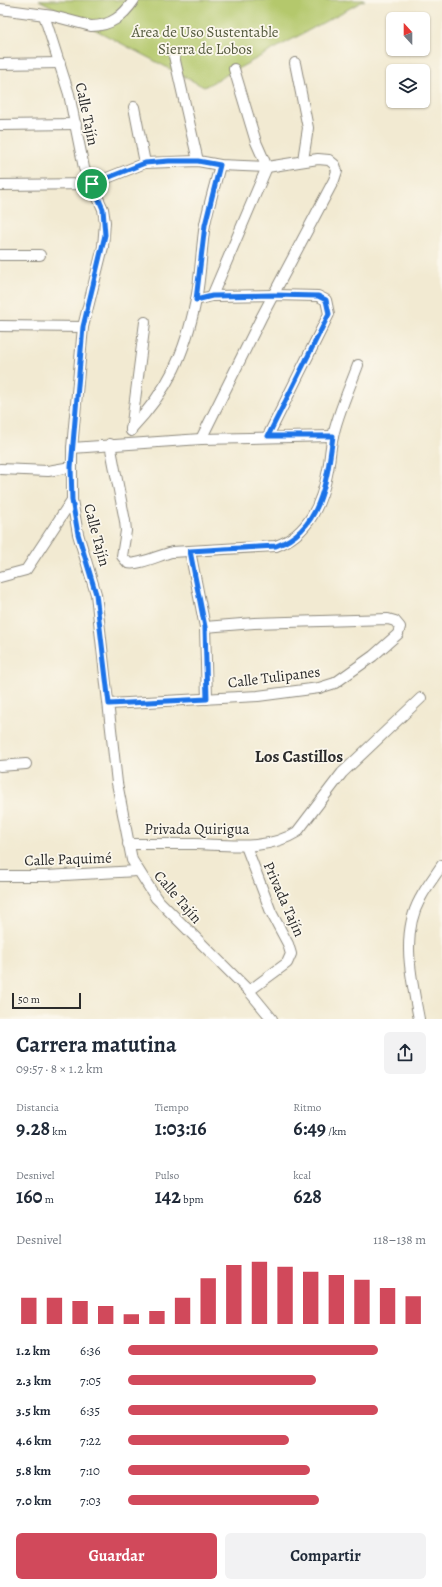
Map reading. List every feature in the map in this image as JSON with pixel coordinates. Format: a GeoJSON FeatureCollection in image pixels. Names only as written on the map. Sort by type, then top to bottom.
{"type":"FeatureCollection","features":[{"type":"Feature","properties":{"kind":"street"},"geometry":{"type":"LineString","coordinates":[[0,9],[44,15],[91,26],[101,26],[120,17],[134,0]]}},
{"type":"Feature","properties":{"kind":"street","name":"Calle Tajín"},"geometry":{"type":"LineString","coordinates":[[44,15],[60,63],[76,124],[81,157],[103,209],[105,235],[83,327],[72,448],[72,500],[78,534],[96,594],[117,783],[128,844],[132,860],[137,871],[156,898],[248,991],[272,1019]]}},
{"type":"Feature","properties":{"kind":"street"},"geometry":{"type":"LineString","coordinates":[[174,56],[198,161]]}},
{"type":"Feature","properties":{"kind":"street"},"geometry":{"type":"LineString","coordinates":[[0,64],[60,63]]}},
{"type":"Feature","properties":{"kind":"street"},"geometry":{"type":"LineString","coordinates":[[295,63],[308,128],[303,160]]}},
{"type":"Feature","properties":{"kind":"street"},"geometry":{"type":"LineString","coordinates":[[212,296],[267,167],[256,142],[234,69]]}},
{"type":"Feature","properties":{"kind":"street"},"geometry":{"type":"LineString","coordinates":[[134,107],[145,163]]}},
{"type":"Feature","properties":{"kind":"street"},"geometry":{"type":"LineString","coordinates":[[0,125],[76,124]]}},
{"type":"Feature","properties":{"kind":"street"},"geometry":{"type":"LineString","coordinates":[[0,185],[92,184],[145,163],[198,161],[220,165],[267,167],[318,158],[329,160],[335,165],[337,171],[334,180],[201,439]]}},
{"type":"Feature","properties":{"kind":"street"},"geometry":{"type":"LineString","coordinates":[[131,429],[149,410],[178,363],[196,300],[205,225],[220,165]]}},
{"type":"Feature","properties":{"kind":"street"},"geometry":{"type":"LineString","coordinates":[[0,255],[40,255]]}},
{"type":"Feature","properties":{"kind":"street"},"geometry":{"type":"LineString","coordinates":[[196,300],[212,296],[274,295],[318,296],[326,300],[329,308],[329,314],[268,436]]}},
{"type":"Feature","properties":{"kind":"street"},"geometry":{"type":"LineString","coordinates":[[129,443],[145,322]]}},
{"type":"Feature","properties":{"kind":"street"},"geometry":{"type":"LineString","coordinates":[[0,326],[83,327]]}},
{"type":"Feature","properties":{"kind":"street"},"geometry":{"type":"LineString","coordinates":[[110,444],[125,521],[125,539],[121,551],[124,561],[131,564],[139,563],[157,555],[190,551],[276,546],[289,542],[307,526],[316,510],[328,471],[333,436],[358,365]]}},
{"type":"Feature","properties":{"kind":"street"},"geometry":{"type":"LineString","coordinates":[[72,448],[110,444],[201,439],[268,436],[333,436]]}},
{"type":"Feature","properties":{"kind":"street"},"geometry":{"type":"LineString","coordinates":[[0,470],[48,471],[71,467]]}},
{"type":"Feature","properties":{"kind":"street"},"geometry":{"type":"LineString","coordinates":[[0,577],[26,570],[72,500]]}},
{"type":"Feature","properties":{"kind":"street"},"geometry":{"type":"LineString","coordinates":[[190,551],[205,627],[207,699]]}},
{"type":"Feature","properties":{"kind":"street","name":"Calle Tulipanes"},"geometry":{"type":"LineString","coordinates":[[109,704],[286,693],[327,686],[340,680],[373,656],[400,631],[398,624],[388,619],[254,623],[205,627]]}},
{"type":"Feature","properties":{"kind":"street","name":"Privada Quirigua"},"geometry":{"type":"LineString","coordinates":[[128,844],[246,846],[277,841],[297,832],[342,773],[421,698]]}},
{"type":"Feature","properties":{"kind":"street"},"geometry":{"type":"LineString","coordinates":[[0,766],[26,764]]}},
{"type":"Feature","properties":{"kind":"street","name":"Privada Tajín"},"geometry":{"type":"LineString","coordinates":[[246,846],[271,912],[288,944],[291,954],[287,963],[248,991]]}},
{"type":"Feature","properties":{"kind":"street"},"geometry":{"type":"LineString","coordinates":[[419,1019],[409,955],[413,913],[420,898],[442,866]]}},
{"type":"Feature","properties":{"kind":"street","name":"Calle Paquimé"},"geometry":{"type":"LineString","coordinates":[[0,876],[46,876],[137,871]]}},
{"type":"Feature","properties":{"kind":"green space","name":"Área de Uso Sustentable Sierra de Lobos"},"geometry":{"type":"Polygon","coordinates":[[[39,0],[365,0],[204,87],[39,0]]]}},
{"type":"Feature","properties":{"kind":"district","name":"Los Castillos"},"geometry":{"type":"Point","coordinates":[299,756]}},
{"type":"Feature","properties":{"kind":"route"},"geometry":{"type":"LineString","coordinates":[[198,161],[220,165],[205,225],[196,300],[212,296],[318,296],[323,297],[328,303],[329,314],[268,436],[333,436],[328,471],[316,510],[307,526],[289,542],[276,546],[260,548],[190,551],[205,627],[207,699],[109,704],[102,634],[96,594],[78,534],[72,500],[72,448],[83,327],[105,235],[103,209],[92,184],[145,163],[198,161]]}}]}
